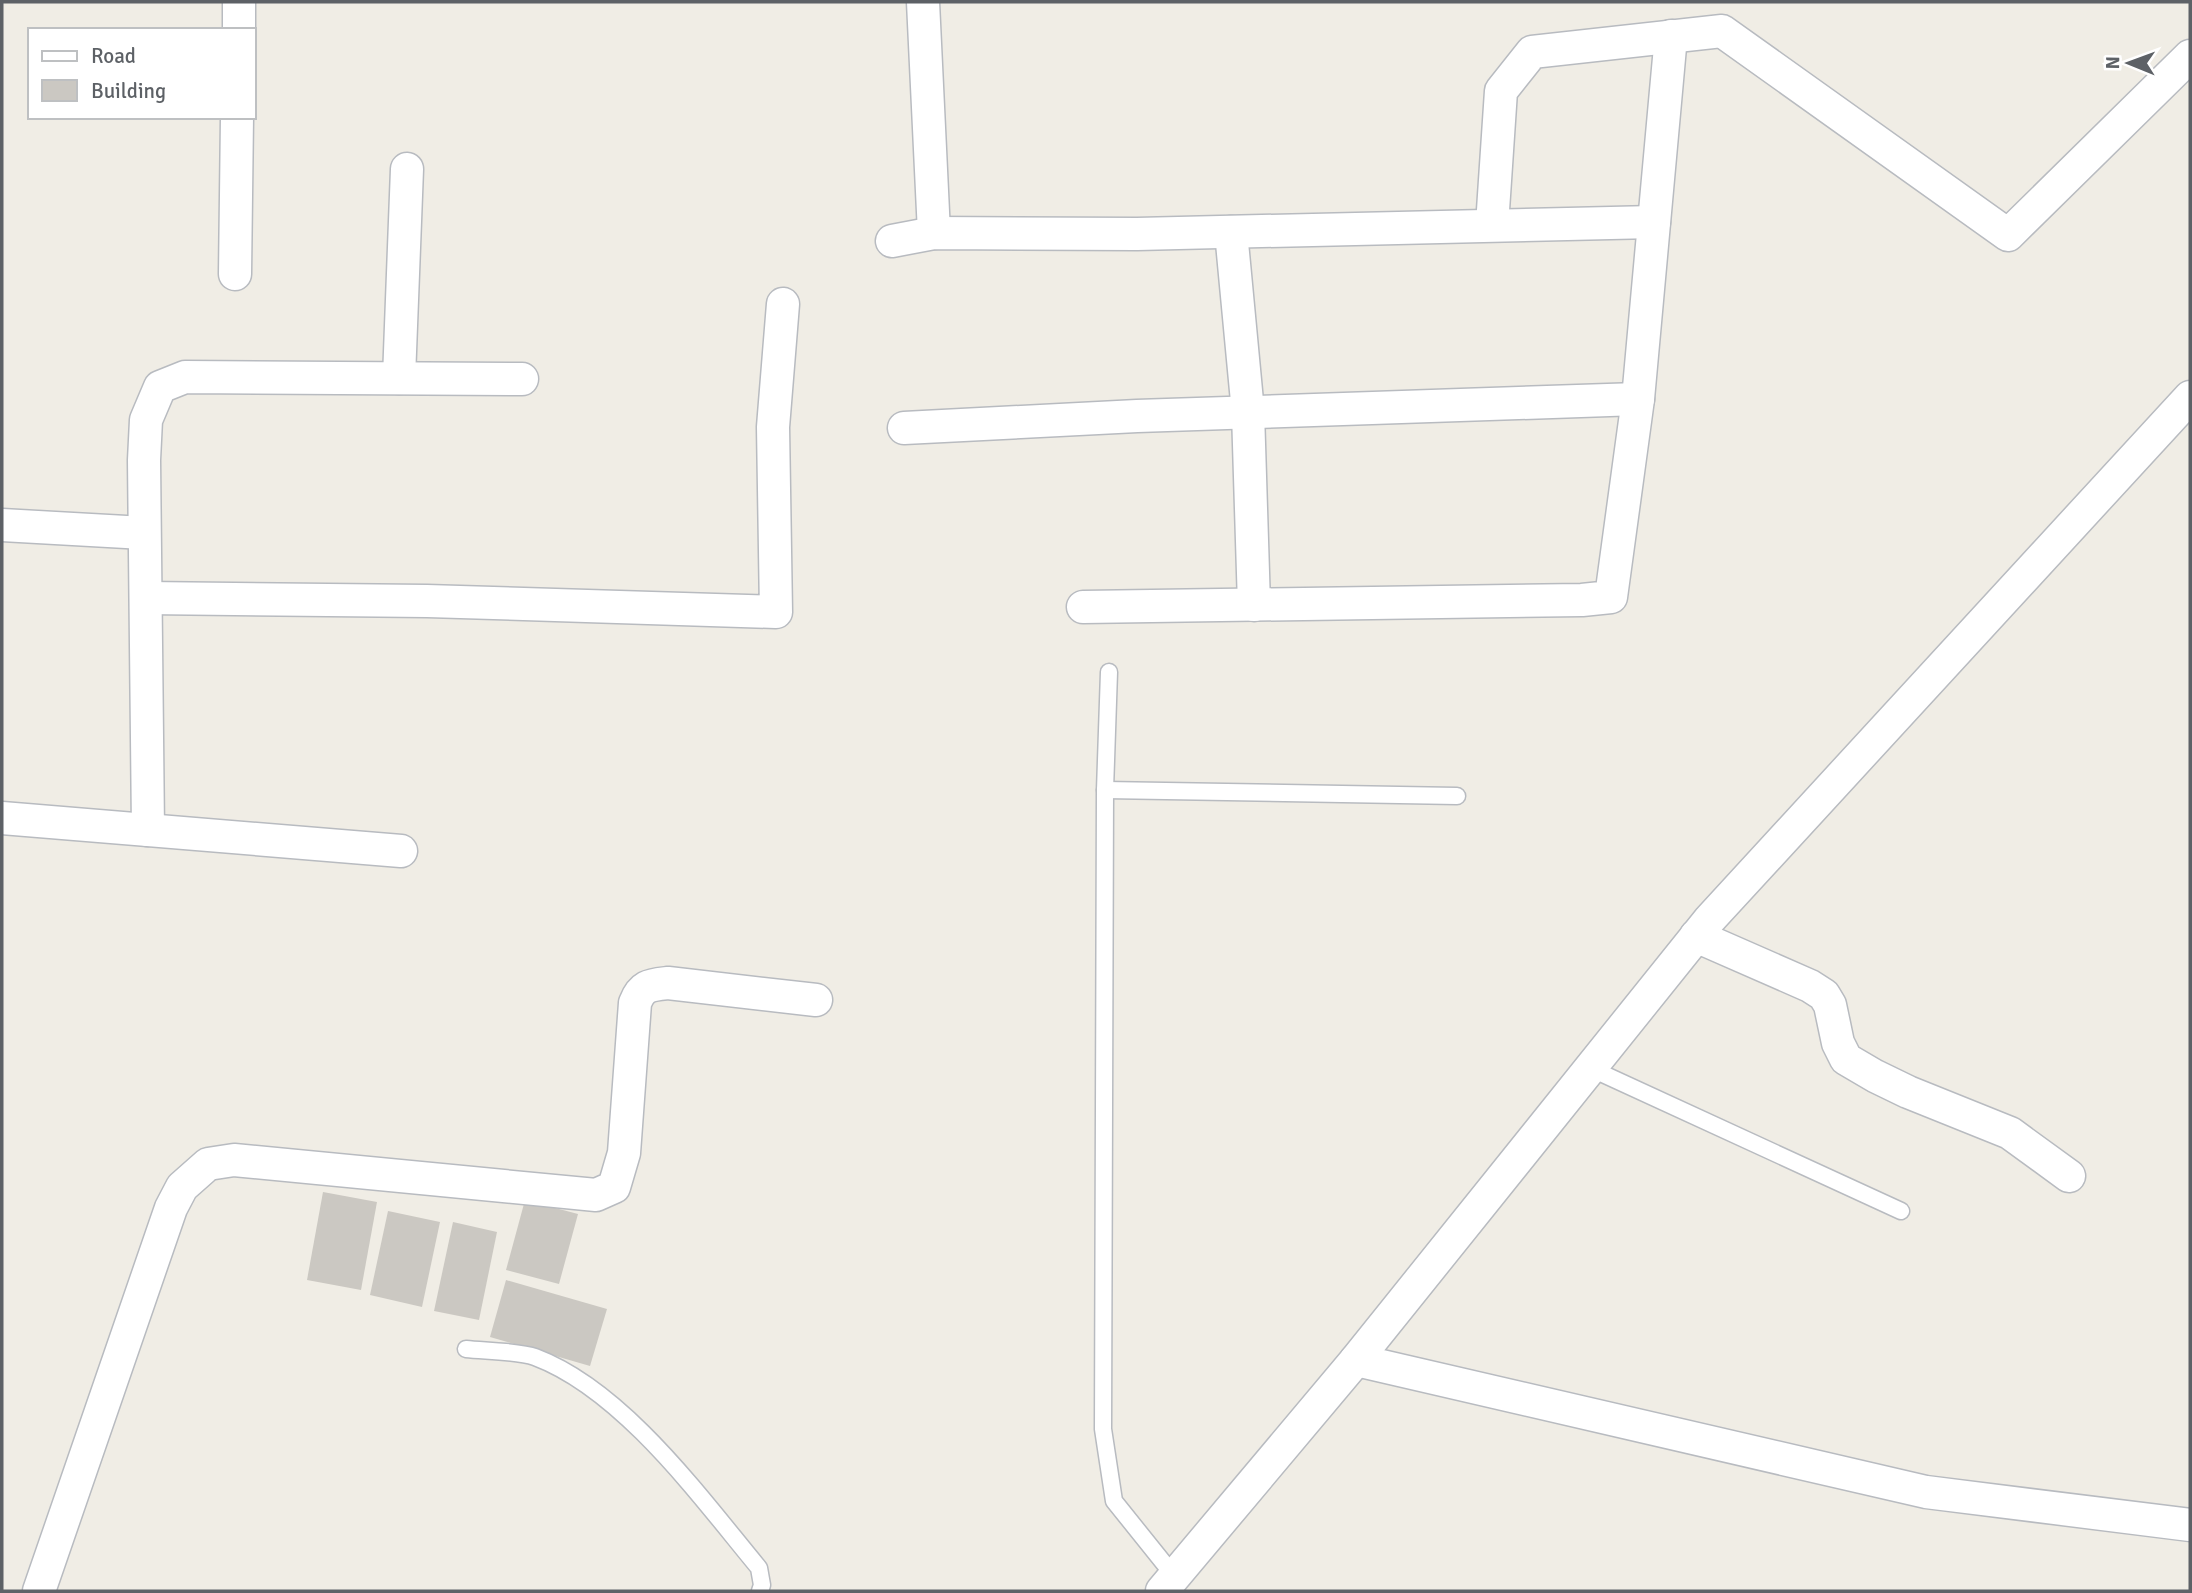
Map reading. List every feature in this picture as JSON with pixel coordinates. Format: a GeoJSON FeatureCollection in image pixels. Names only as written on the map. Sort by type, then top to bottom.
{"type":"FeatureCollection","features":[{"type":"Feature","properties":{"kind":"street"},"geometry":{"type":"LineString","coordinates":[[239,2],[239,28]]}},
{"type":"Feature","properties":{"kind":"street"},"geometry":{"type":"LineString","coordinates":[[923,2],[934,233]]}},
{"type":"Feature","properties":{"kind":"street"},"geometry":{"type":"LineString","coordinates":[[1492,225],[1500,91],[1532,52],[1723,31],[2008,234],[2190,56]]}},
{"type":"Feature","properties":{"kind":"street"},"geometry":{"type":"LineString","coordinates":[[1083,607],[1582,600],[1611,597],[1638,398],[1671,36]]}},
{"type":"Feature","properties":{"kind":"street"},"geometry":{"type":"LineString","coordinates":[[235,274],[237,119]]}},
{"type":"Feature","properties":{"kind":"street"},"geometry":{"type":"LineString","coordinates":[[399,378],[407,169]]}},
{"type":"Feature","properties":{"kind":"street"},"geometry":{"type":"LineString","coordinates":[[892,240],[934,233],[1137,234],[1654,222]]}},
{"type":"Feature","properties":{"kind":"street"},"geometry":{"type":"LineString","coordinates":[[1231,232],[1248,412],[1254,605]]}},
{"type":"Feature","properties":{"kind":"street"},"geometry":{"type":"LineString","coordinates":[[146,598],[427,601],[776,612],[773,427],[783,304]]}},
{"type":"Feature","properties":{"kind":"street"},"geometry":{"type":"LineString","coordinates":[[148,830],[144,460],[146,420],[160,387],[185,377],[522,379]]}},
{"type":"Feature","properties":{"kind":"street"},"geometry":{"type":"LineString","coordinates":[[1169,1584],[1356,1360],[1696,936],[2190,397]]}},
{"type":"Feature","properties":{"kind":"street"},"geometry":{"type":"LineString","coordinates":[[904,428],[1638,398]]}},
{"type":"Feature","properties":{"kind":"street"},"geometry":{"type":"LineString","coordinates":[[2,525],[144,533]]}},
{"type":"Feature","properties":{"kind":"street"},"geometry":{"type":"LineString","coordinates":[[2,818],[401,851]]}},
{"type":"Feature","properties":{"kind":"street"},"geometry":{"type":"LineString","coordinates":[[1696,936],[1810,986],[1824,995],[1830,1005],[1838,1044],[1846,1059],[1908,1092],[2010,1133],[2069,1176]]}},
{"type":"Feature","properties":{"kind":"street"},"geometry":{"type":"LineString","coordinates":[[39,1591],[171,1208],[182,1187],[208,1164],[234,1160],[596,1195],[614,1187],[624,1153],[635,1003],[639,992],[651,985],[668,983],[816,1000]]}},
{"type":"Feature","properties":{"kind":"street"},"geometry":{"type":"LineString","coordinates":[[1356,1360],[1926,1492],[2190,1525]]}},
{"type":"Feature","properties":{"kind":"lane"},"geometry":{"type":"LineString","coordinates":[[1109,672],[1105,790],[1103,1429],[1114,1501],[1169,1584]]}},
{"type":"Feature","properties":{"kind":"lane"},"geometry":{"type":"LineString","coordinates":[[1105,790],[1457,796]]}},
{"type":"Feature","properties":{"kind":"lane"},"geometry":{"type":"LineString","coordinates":[[1590,1068],[1901,1211]]}},
{"type":"Feature","properties":{"kind":"lane"},"geometry":{"type":"LineString","coordinates":[[466,1349],[534,1356],[583,1381],[633,1424],[675,1467],[759,1568],[762,1585],[760,1591]]}},
{"type":"Feature","properties":{"kind":"building"},"geometry":{"type":"Polygon","coordinates":[[[323,1192],[377,1202],[361,1290],[307,1280],[323,1192]]]}},
{"type":"Feature","properties":{"kind":"building"},"geometry":{"type":"Polygon","coordinates":[[[525,1200],[578,1214],[559,1284],[506,1270],[525,1200]]]}},
{"type":"Feature","properties":{"kind":"building"},"geometry":{"type":"Polygon","coordinates":[[[388,1211],[440,1222],[422,1307],[370,1295],[388,1211]]]}},
{"type":"Feature","properties":{"kind":"building"},"geometry":{"type":"Polygon","coordinates":[[[453,1222],[497,1232],[479,1320],[434,1311],[453,1222]]]}},
{"type":"Feature","properties":{"kind":"building"},"geometry":{"type":"Polygon","coordinates":[[[506,1280],[607,1309],[590,1366],[490,1337],[506,1280]]]}}]}
